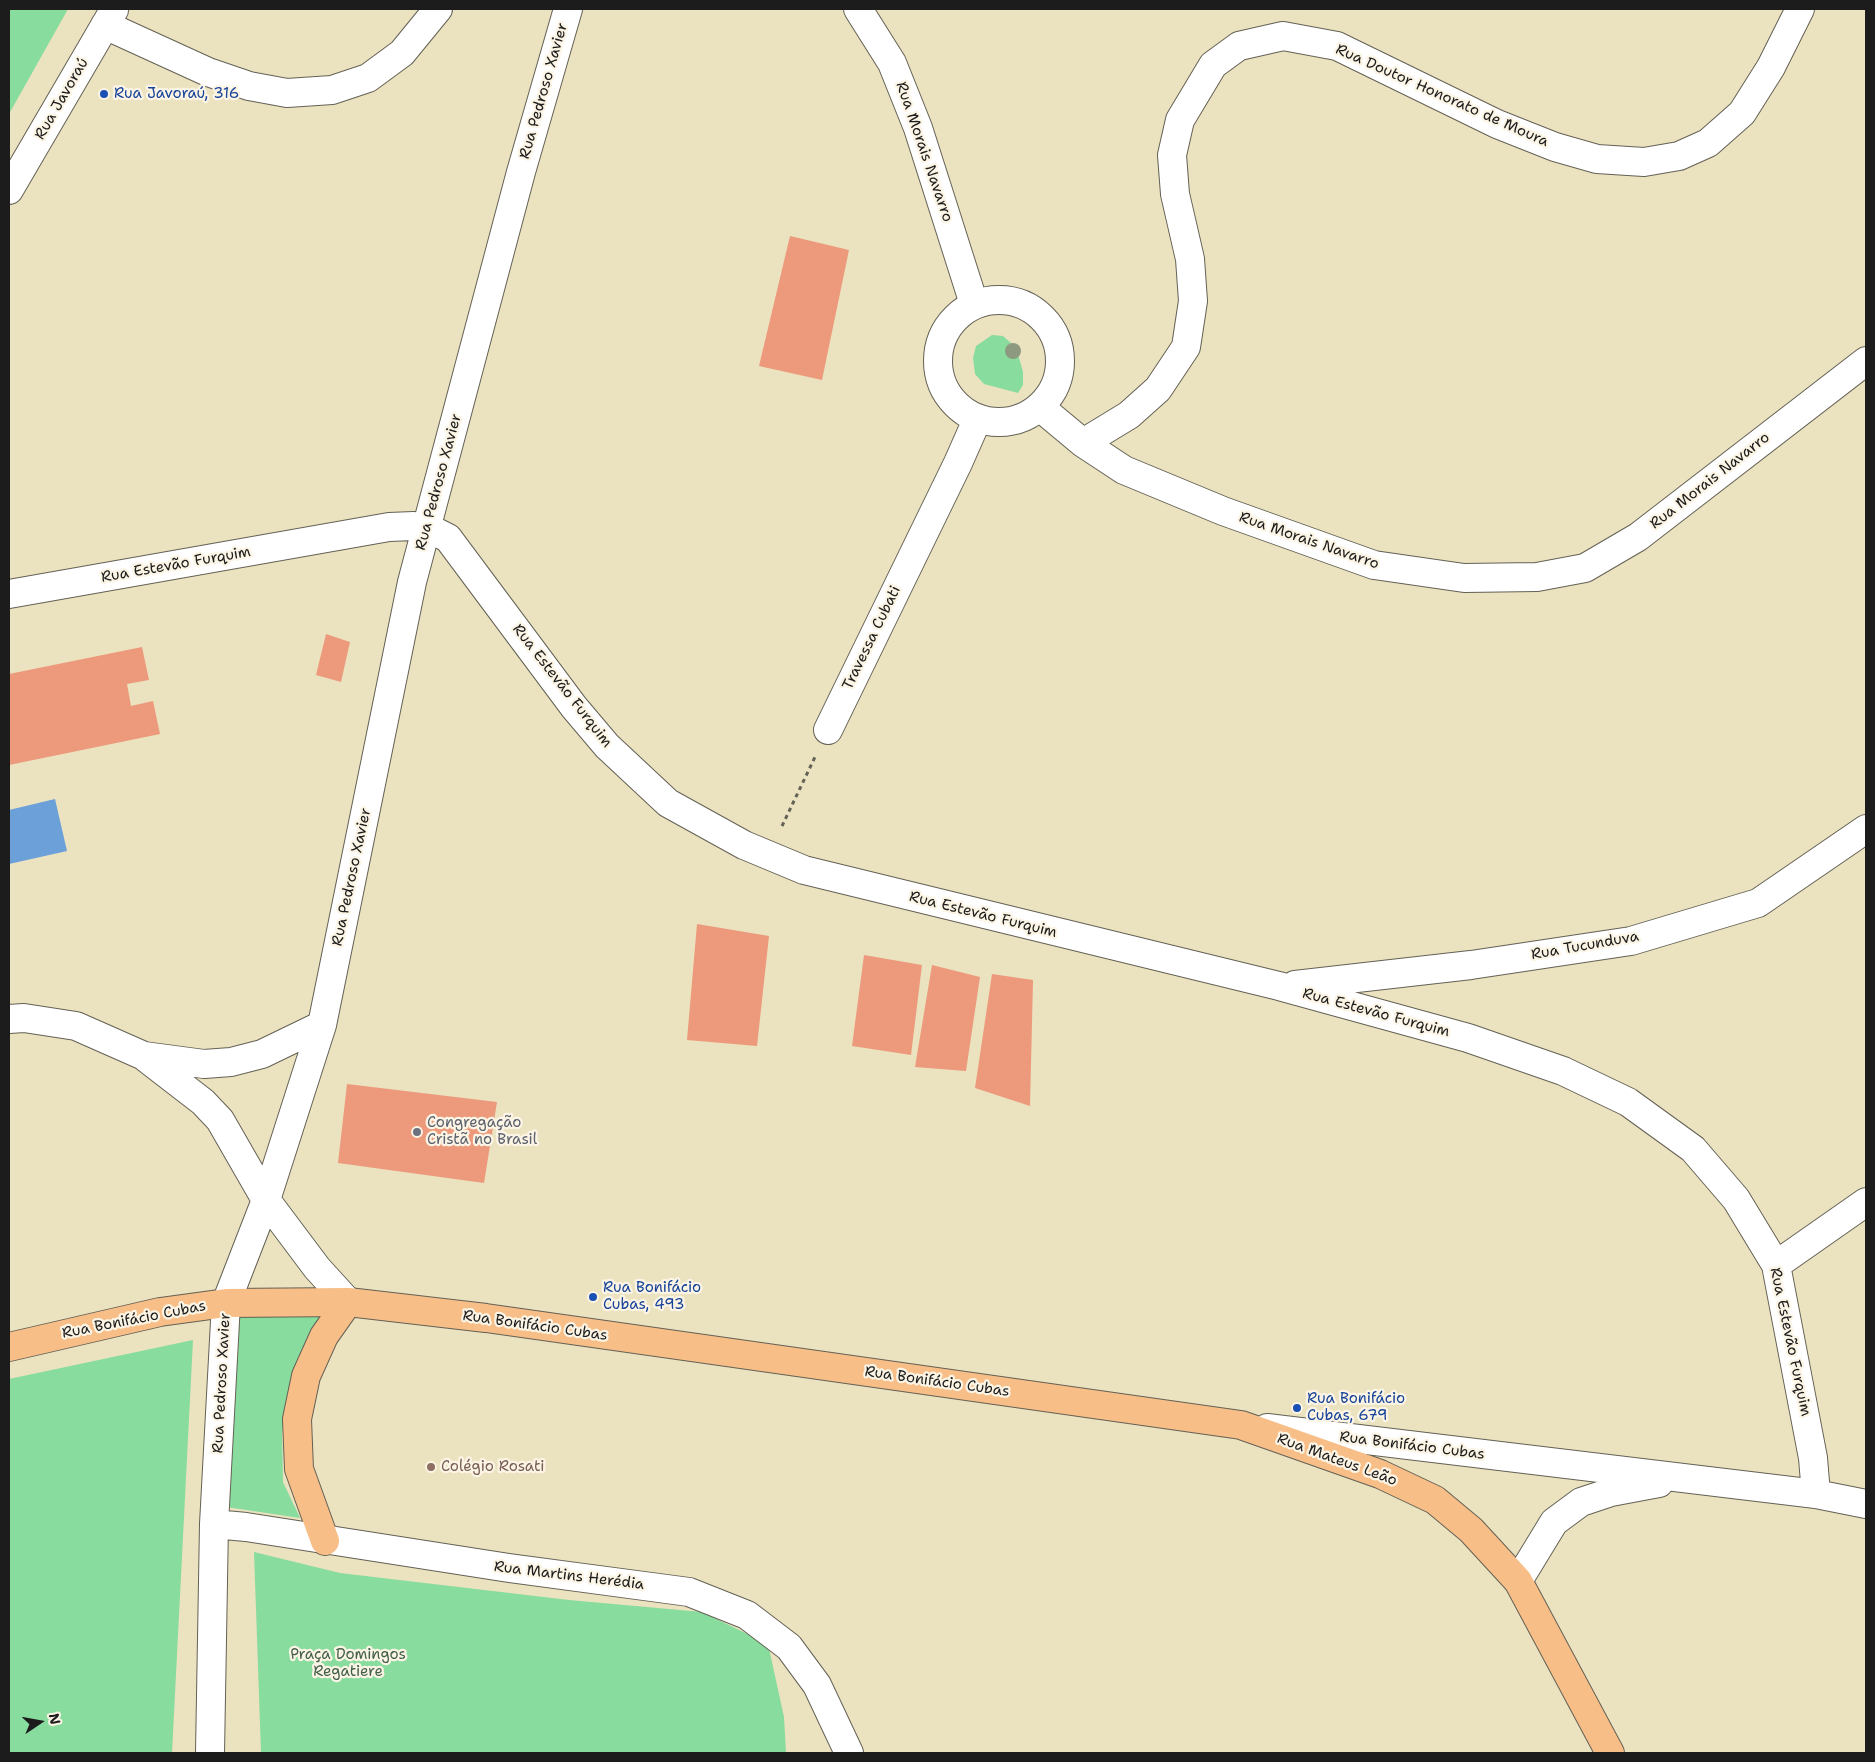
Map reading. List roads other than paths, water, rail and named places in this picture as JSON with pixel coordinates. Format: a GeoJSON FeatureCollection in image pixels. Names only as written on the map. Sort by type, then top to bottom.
{"type":"FeatureCollection","features":[{"type":"Feature","properties":{"kind":"main road","name":"Rua Bonifácio Cubas"},"geometry":{"type":"LineString","coordinates":[[9,1347],[160,1312],[226,1303],[348,1302],[486,1318],[1241,1425]]}},
{"type":"Feature","properties":{"kind":"main road"},"geometry":{"type":"LineString","coordinates":[[325,1541],[299,1469],[297,1419],[306,1376],[324,1336],[348,1302]]}},
{"type":"Feature","properties":{"kind":"main road","name":"Rua Mateus Leão"},"geometry":{"type":"LineString","coordinates":[[1241,1425],[1380,1474],[1434,1500],[1471,1530],[1518,1581],[1610,1753]]}},
{"type":"Feature","properties":{"kind":"street"},"geometry":{"type":"LineString","coordinates":[[110,17],[208,72],[249,86],[287,93],[332,90],[368,78],[402,53],[438,9]]}},
{"type":"Feature","properties":{"kind":"street","name":"Rua Pedroso Xavier"},"geometry":{"type":"LineString","coordinates":[[210,1753],[214,1524],[226,1303],[266,1200],[322,1024],[412,582],[428,528],[521,172],[568,9]]}},
{"type":"Feature","properties":{"kind":"street","name":"Rua Morais Navarro"},"geometry":{"type":"LineString","coordinates":[[858,9],[892,63],[918,128],[974,304]]}},
{"type":"Feature","properties":{"kind":"street","name":"Rua Doutor Honorato de Moura"},"geometry":{"type":"LineString","coordinates":[[1083,443],[1130,415],[1158,388],[1186,348],[1193,301],[1192,276],[1175,194],[1172,155],[1180,120],[1213,65],[1239,46],[1283,36],[1336,46],[1498,124],[1555,147],[1597,159],[1644,162],[1679,156],[1708,143],[1742,113],[1771,67],[1800,9]]}},
{"type":"Feature","properties":{"kind":"street","name":"Rua Javoraú"},"geometry":{"type":"LineString","coordinates":[[9,190],[110,17]]}},
{"type":"Feature","properties":{"kind":"street"},"geometry":{"type":"LineString","coordinates":[[1008,299],[1040,314],[1059,343],[1059,379],[1041,408],[1010,423],[977,420],[953,403],[939,378],[938,348],[950,322],[974,304],[1008,299]]}},
{"type":"Feature","properties":{"kind":"street","name":"Rua Morais Navarro"},"geometry":{"type":"LineString","coordinates":[[1041,408],[1083,443],[1124,470],[1222,511],[1374,565],[1464,578],[1537,577],[1586,568],[1638,537],[1866,361]]}},
{"type":"Feature","properties":{"kind":"street","name":"Travessa Cubati"},"geometry":{"type":"LineString","coordinates":[[828,730],[958,463],[977,420]]}},
{"type":"Feature","properties":{"kind":"street","name":"Rua Estevão Furquim"},"geometry":{"type":"LineString","coordinates":[[9,594],[389,527],[414,526],[428,528],[448,538],[454,545],[574,707],[607,746],[668,803],[744,846],[804,870],[1279,986],[1468,1038],[1563,1071],[1628,1102],[1693,1149],[1736,1199],[1776,1265],[1813,1458],[1816,1494]]}},
{"type":"Feature","properties":{"kind":"street","name":"Rua Tucunduva"},"geometry":{"type":"LineString","coordinates":[[1279,986],[1471,965],[1631,940],[1758,903],[1866,829]]}},
{"type":"Feature","properties":{"kind":"street"},"geometry":{"type":"LineString","coordinates":[[9,1019],[24,1018],[76,1026],[144,1056],[203,1102],[220,1120],[266,1200],[317,1268],[348,1302]]}},
{"type":"Feature","properties":{"kind":"street"},"geometry":{"type":"LineString","coordinates":[[144,1056],[204,1064],[231,1062],[262,1054],[322,1024]]}},
{"type":"Feature","properties":{"kind":"street"},"geometry":{"type":"LineString","coordinates":[[1776,1265],[1866,1202]]}},
{"type":"Feature","properties":{"kind":"street","name":"Rua Bonifácio Cubas"},"geometry":{"type":"LineString","coordinates":[[1241,1425],[1816,1494],[1866,1504]]}},
{"type":"Feature","properties":{"kind":"street"},"geometry":{"type":"LineString","coordinates":[[1518,1581],[1554,1522],[1581,1502],[1611,1492],[1683,1478]]}},
{"type":"Feature","properties":{"kind":"street","name":"Rua Martins Herédia"},"geometry":{"type":"LineString","coordinates":[[214,1524],[246,1527],[325,1541],[689,1592],[747,1615],[788,1647],[818,1685],[849,1753]]}},
{"type":"Feature","properties":{"kind":"water"},"geometry":{"type":"Polygon","coordinates":[[[55,799],[67,851],[9,864],[9,810],[55,799]]]}},
{"type":"Feature","properties":{"kind":"place","name":"Rua Javoraú, 316"},"geometry":{"type":"Point","coordinates":[104,94]}},
{"type":"Feature","properties":{"kind":"place","name":"Congregação Cristã no Brasil"},"geometry":{"type":"Point","coordinates":[417,1132]}},
{"type":"Feature","properties":{"kind":"place","name":"Rua Bonifácio Cubas, 493"},"geometry":{"type":"Point","coordinates":[593,1297]}},
{"type":"Feature","properties":{"kind":"place","name":"Rua Bonifácio Cubas, 679"},"geometry":{"type":"Point","coordinates":[1297,1408]}},
{"type":"Feature","properties":{"kind":"place","name":"Colégio Rosati"},"geometry":{"type":"Point","coordinates":[431,1467]}},
{"type":"Feature","properties":{"kind":"park label","name":"Praça Domingos Regatiere"},"geometry":{"type":"Point","coordinates":[348,1664]}}]}
